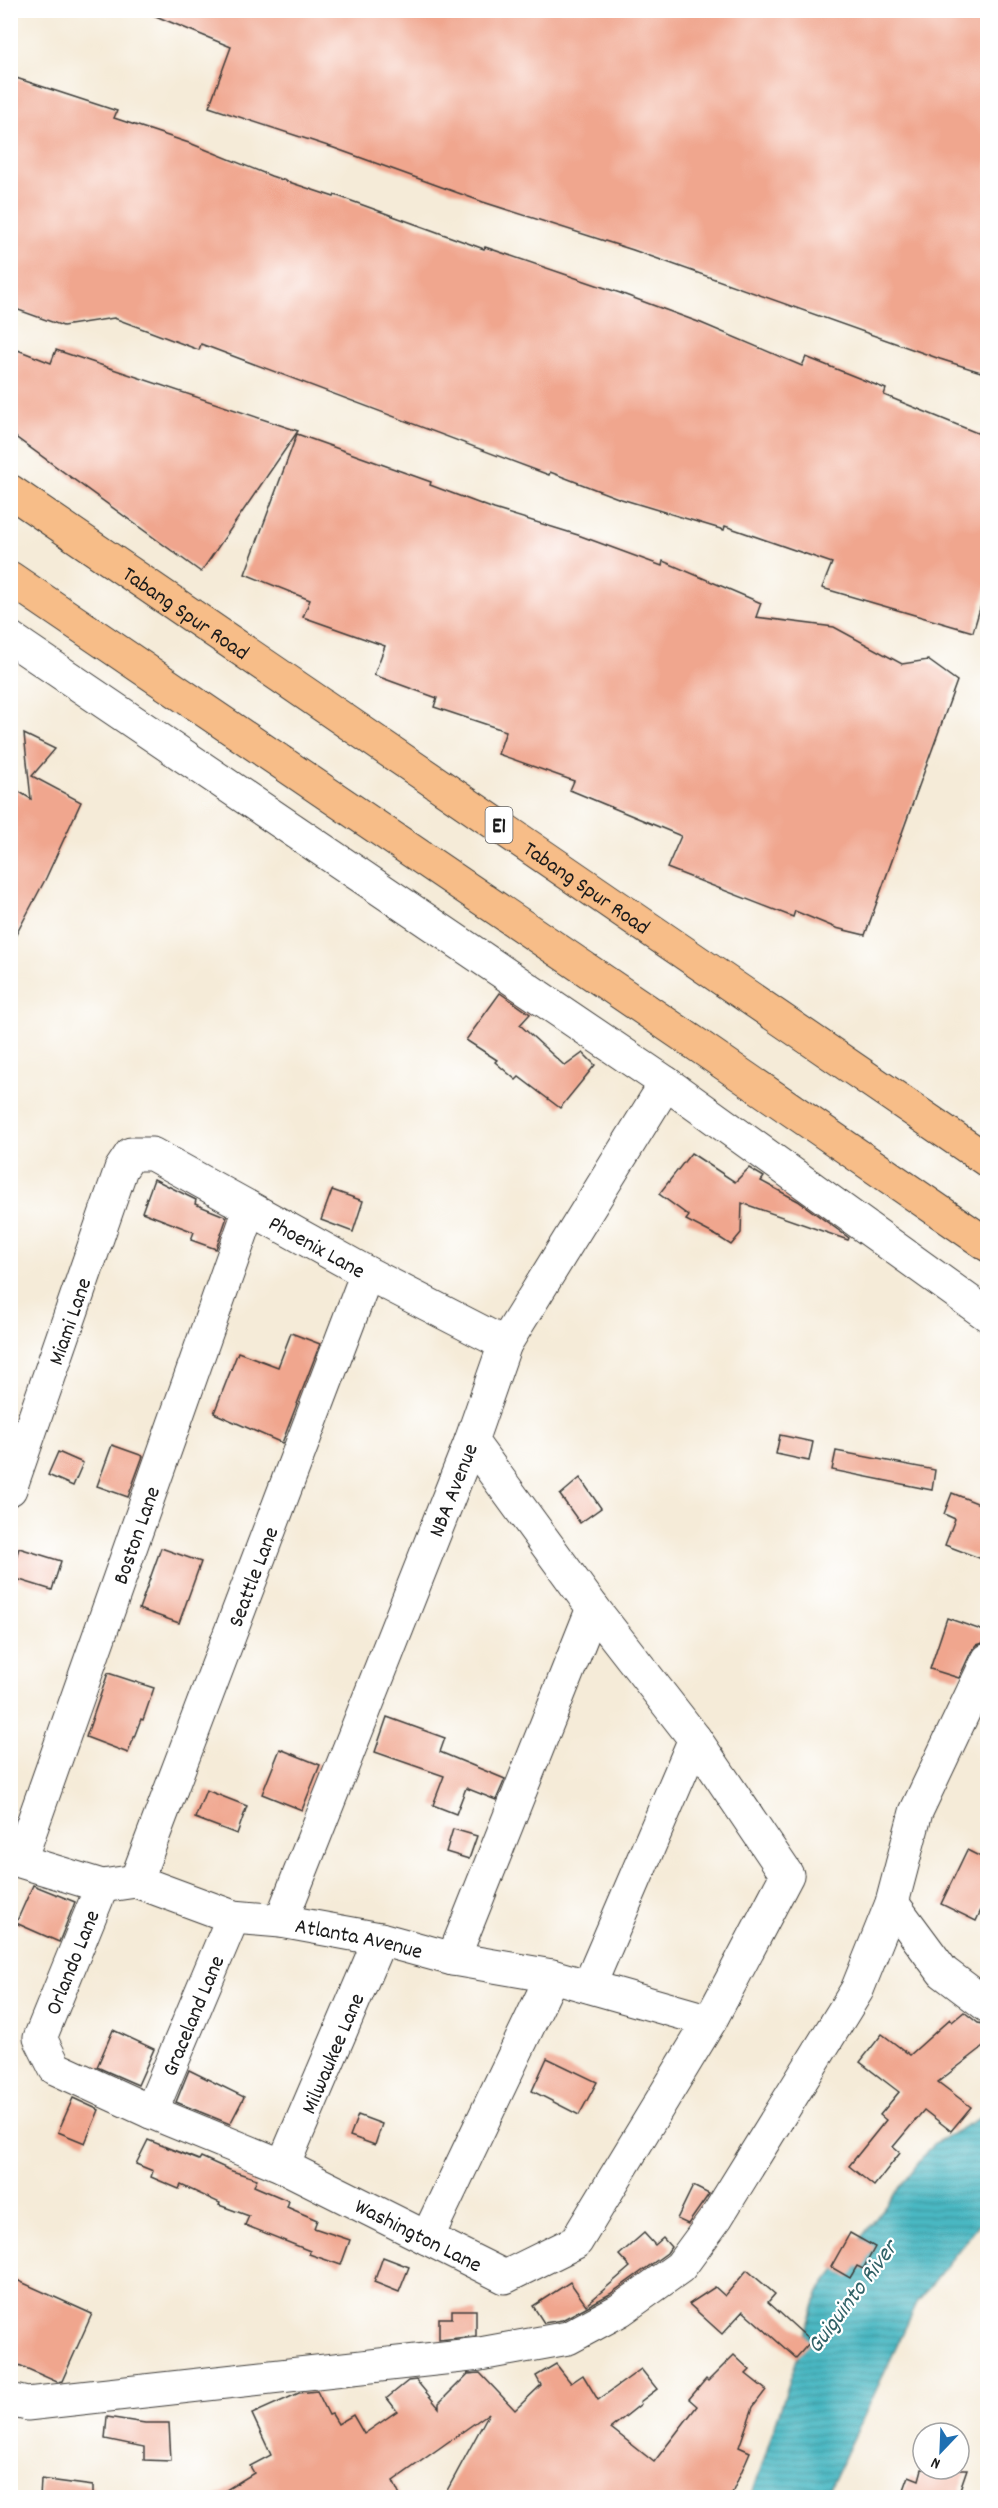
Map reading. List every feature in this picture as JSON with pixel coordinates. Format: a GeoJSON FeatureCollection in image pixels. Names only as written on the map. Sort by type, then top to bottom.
{"type":"FeatureCollection","features":[{"type":"Feature","properties":{"kind":"highway","name":"Tabang Spur Road"},"geometry":{"type":"LineString","coordinates":[[10,491],[987,1161]]}},
{"type":"Feature","properties":{"kind":"highway"},"geometry":{"type":"LineString","coordinates":[[10,578],[686,1037],[987,1245]]}},
{"type":"Feature","properties":{"kind":"street"},"geometry":{"type":"LineString","coordinates":[[10,638],[666,1083],[987,1315]]}},
{"type":"Feature","properties":{"kind":"street","name":"NBA Avenue"},"geometry":{"type":"LineString","coordinates":[[281,1921],[471,1441],[505,1344],[666,1083]]}},
{"type":"Feature","properties":{"kind":"street","name":"Phoenix Lane"},"geometry":{"type":"LineString","coordinates":[[130,1154],[152,1154],[368,1273],[505,1344]]}},
{"type":"Feature","properties":{"kind":"street","name":"Miami Lane"},"geometry":{"type":"LineString","coordinates":[[10,1489],[121,1169],[130,1154]]}},
{"type":"Feature","properties":{"kind":"street","name":"Boston Lane"},"geometry":{"type":"LineString","coordinates":[[15,1859],[250,1209]]}},
{"type":"Feature","properties":{"kind":"street","name":"Seattle Lane"},"geometry":{"type":"LineString","coordinates":[[136,1881],[368,1273]]}},
{"type":"Feature","properties":{"kind":"street"},"geometry":{"type":"LineString","coordinates":[[471,1441],[593,1608],[695,1739],[787,1875],[710,2021]]}},
{"type":"Feature","properties":{"kind":"street"},"geometry":{"type":"LineString","coordinates":[[453,1959],[593,1608]]}},
{"type":"Feature","properties":{"kind":"street"},"geometry":{"type":"LineString","coordinates":[[10,2400],[27,2404],[480,2354],[568,2338],[620,2310],[680,2267],[716,2218],[857,1989],[892,1903],[916,1812],[987,1660]]}},
{"type":"Feature","properties":{"kind":"street"},"geometry":{"type":"LineString","coordinates":[[589,1986],[695,1739]]}},
{"type":"Feature","properties":{"kind":"street","name":"Atlanta Avenue"},"geometry":{"type":"LineString","coordinates":[[15,1859],[102,1886],[136,1881],[233,1917],[281,1921],[380,1938],[453,1959],[552,1976],[710,2021]]}},
{"type":"Feature","properties":{"kind":"street","name":"Orlando Lane"},"geometry":{"type":"LineString","coordinates":[[40,2038],[102,1886]]}},
{"type":"Feature","properties":{"kind":"street"},"geometry":{"type":"LineString","coordinates":[[892,1903],[943,1972],[987,2006]]}},
{"type":"Feature","properties":{"kind":"street","name":"Graceland Lane"},"geometry":{"type":"LineString","coordinates":[[151,2112],[233,1917]]}},
{"type":"Feature","properties":{"kind":"street","name":"Milwaukee Lane"},"geometry":{"type":"LineString","coordinates":[[283,2166],[380,1938]]}},
{"type":"Feature","properties":{"kind":"street"},"geometry":{"type":"LineString","coordinates":[[427,2238],[552,1976]]}},
{"type":"Feature","properties":{"kind":"street","name":"Washington Lane"},"geometry":{"type":"LineString","coordinates":[[40,2038],[55,2068],[151,2112],[283,2166],[505,2277],[576,2242],[710,2021]]}},
{"type":"Feature","properties":{"kind":"water","name":"Guiguinto River"},"geometry":{"type":"Polygon","coordinates":[[[987,2114],[987,2214],[917,2303],[826,2497],[751,2498],[819,2292],[933,2144],[987,2114]]]}},
{"type":"Feature","properties":{"kind":"building"},"geometry":{"type":"Polygon","coordinates":[[[141,10],[987,10],[987,374],[633,250],[483,202],[334,148],[209,107],[231,47],[141,10]]]}},
{"type":"Feature","properties":{"kind":"building"},"geometry":{"type":"Polygon","coordinates":[[[10,76],[117,111],[114,118],[192,144],[271,176],[334,197],[335,195],[484,249],[485,247],[620,293],[701,323],[802,366],[806,357],[886,389],[884,395],[987,437],[987,585],[973,632],[822,588],[832,563],[725,526],[724,530],[618,498],[550,472],[549,475],[201,344],[199,350],[114,318],[63,326],[10,307],[10,76]]]}},
{"type":"Feature","properties":{"kind":"building"},"geometry":{"type":"Polygon","coordinates":[[[10,347],[51,363],[56,350],[298,431],[201,572],[10,433],[10,347]]]}},
{"type":"Feature","properties":{"kind":"building"},"geometry":{"type":"Polygon","coordinates":[[[297,434],[431,482],[430,485],[494,509],[578,535],[662,566],[663,561],[761,603],[756,617],[834,627],[902,664],[928,660],[957,681],[865,935],[836,928],[795,911],[793,917],[667,868],[681,836],[570,790],[574,781],[498,754],[506,731],[434,707],[437,698],[374,675],[385,646],[303,617],[310,600],[245,574],[297,434]]]}},
{"type":"Feature","properties":{"kind":"building"},"geometry":{"type":"Polygon","coordinates":[[[24,734],[55,749],[32,776],[81,802],[46,878],[10,946],[10,786],[31,799],[24,734]]]}},
{"type":"Feature","properties":{"kind":"building"},"geometry":{"type":"Polygon","coordinates":[[[500,993],[530,1014],[520,1025],[565,1066],[583,1053],[595,1065],[560,1108],[519,1077],[516,1080],[495,1062],[497,1060],[466,1040],[500,993]]]}},
{"type":"Feature","properties":{"kind":"building"},"geometry":{"type":"Polygon","coordinates":[[[691,1153],[735,1182],[749,1168],[764,1177],[761,1181],[798,1201],[849,1238],[848,1240],[742,1203],[741,1233],[731,1245],[686,1220],[689,1216],[659,1194],[691,1153]]]}},
{"type":"Feature","properties":{"kind":"building"},"geometry":{"type":"Polygon","coordinates":[[[154,1179],[196,1200],[195,1204],[227,1217],[216,1249],[191,1240],[194,1232],[142,1212],[154,1179]]]}},
{"type":"Feature","properties":{"kind":"building"},"geometry":{"type":"Polygon","coordinates":[[[332,1190],[363,1201],[353,1232],[321,1220],[332,1190]]]}},
{"type":"Feature","properties":{"kind":"building"},"geometry":{"type":"Polygon","coordinates":[[[291,1333],[320,1344],[282,1443],[214,1413],[238,1352],[278,1367],[291,1333]]]}},
{"type":"Feature","properties":{"kind":"building"},"geometry":{"type":"Polygon","coordinates":[[[780,1435],[813,1442],[809,1461],[776,1454],[780,1435]]]}},
{"type":"Feature","properties":{"kind":"building"},"geometry":{"type":"Polygon","coordinates":[[[112,1445],[143,1456],[128,1497],[97,1486],[112,1445]]]}},
{"type":"Feature","properties":{"kind":"building"},"geometry":{"type":"Polygon","coordinates":[[[836,1451],[935,1470],[932,1490],[832,1470],[836,1451]]]}},
{"type":"Feature","properties":{"kind":"building"},"geometry":{"type":"Polygon","coordinates":[[[58,1452],[83,1463],[73,1486],[48,1475],[58,1452]]]}},
{"type":"Feature","properties":{"kind":"building"},"geometry":{"type":"Polygon","coordinates":[[[580,1478],[601,1508],[580,1523],[560,1495],[580,1478]]]}},
{"type":"Feature","properties":{"kind":"building"},"geometry":{"type":"Polygon","coordinates":[[[952,1493],[987,1507],[987,1561],[945,1545],[955,1519],[944,1514],[952,1493]]]}},
{"type":"Feature","properties":{"kind":"building"},"geometry":{"type":"Polygon","coordinates":[[[19,1548],[61,1561],[52,1590],[10,1577],[19,1548]]]}},
{"type":"Feature","properties":{"kind":"building"},"geometry":{"type":"Polygon","coordinates":[[[161,1548],[201,1562],[179,1623],[139,1609],[161,1548]]]}},
{"type":"Feature","properties":{"kind":"building"},"geometry":{"type":"Polygon","coordinates":[[[947,1618],[987,1632],[986,1642],[977,1645],[971,1652],[959,1678],[930,1669],[947,1618]]]}},
{"type":"Feature","properties":{"kind":"building"},"geometry":{"type":"Polygon","coordinates":[[[108,1673],[154,1688],[128,1753],[86,1737],[108,1673]]]}},
{"type":"Feature","properties":{"kind":"building"},"geometry":{"type":"Polygon","coordinates":[[[387,1717],[445,1738],[440,1752],[505,1779],[496,1800],[466,1788],[456,1814],[433,1805],[444,1776],[375,1752],[387,1717]]]}},
{"type":"Feature","properties":{"kind":"building"},"geometry":{"type":"Polygon","coordinates":[[[280,1749],[320,1765],[302,1810],[262,1794],[280,1749]]]}},
{"type":"Feature","properties":{"kind":"building"},"geometry":{"type":"Polygon","coordinates":[[[206,1790],[247,1806],[237,1834],[195,1818],[206,1790]]]}},
{"type":"Feature","properties":{"kind":"building"},"geometry":{"type":"Polygon","coordinates":[[[453,1829],[477,1836],[469,1859],[446,1852],[453,1829]]]}},
{"type":"Feature","properties":{"kind":"building"},"geometry":{"type":"Polygon","coordinates":[[[967,1850],[987,1860],[987,1897],[976,1921],[941,1904],[967,1850]]]}},
{"type":"Feature","properties":{"kind":"building"},"geometry":{"type":"Polygon","coordinates":[[[33,1885],[75,1902],[59,1942],[16,1923],[33,1885]]]}},
{"type":"Feature","properties":{"kind":"building"},"geometry":{"type":"Polygon","coordinates":[[[964,2012],[978,2023],[983,2024],[987,2030],[987,2044],[938,2082],[971,2107],[951,2131],[924,2110],[893,2147],[900,2153],[874,2186],[849,2166],[886,2120],[880,2115],[899,2092],[860,2062],[882,2034],[910,2055],[950,2019],[952,2022],[964,2012]]]}},
{"type":"Feature","properties":{"kind":"building"},"geometry":{"type":"Polygon","coordinates":[[[113,2030],[154,2049],[138,2085],[97,2067],[113,2030]]]}},
{"type":"Feature","properties":{"kind":"building"},"geometry":{"type":"Polygon","coordinates":[[[547,2058],[597,2082],[579,2115],[532,2091],[547,2058]]]}},
{"type":"Feature","properties":{"kind":"building"},"geometry":{"type":"Polygon","coordinates":[[[189,2070],[244,2097],[230,2124],[176,2102],[189,2070]]]}},
{"type":"Feature","properties":{"kind":"building"},"geometry":{"type":"Polygon","coordinates":[[[73,2098],[99,2110],[85,2143],[58,2132],[73,2098]]]}},
{"type":"Feature","properties":{"kind":"building"},"geometry":{"type":"Polygon","coordinates":[[[358,2115],[382,2124],[375,2145],[350,2136],[358,2115]]]}},
{"type":"Feature","properties":{"kind":"building"},"geometry":{"type":"Polygon","coordinates":[[[148,2140],[199,2160],[201,2157],[257,2179],[254,2186],[289,2201],[287,2207],[317,2220],[314,2228],[350,2240],[341,2265],[309,2254],[310,2251],[245,2225],[249,2216],[219,2205],[220,2203],[181,2185],[179,2189],[151,2177],[153,2171],[136,2164],[148,2140]]]}},
{"type":"Feature","properties":{"kind":"building"},"geometry":{"type":"Polygon","coordinates":[[[693,2186],[709,2194],[688,2224],[677,2219],[693,2186]]]}},
{"type":"Feature","properties":{"kind":"building"},"geometry":{"type":"Polygon","coordinates":[[[644,2233],[655,2245],[663,2238],[671,2247],[667,2253],[610,2294],[562,2320],[544,2323],[533,2306],[570,2282],[586,2305],[630,2267],[619,2255],[644,2233]]]}},
{"type":"Feature","properties":{"kind":"building"},"geometry":{"type":"Polygon","coordinates":[[[850,2233],[875,2247],[863,2269],[857,2266],[850,2278],[831,2267],[850,2233]]]}},
{"type":"Feature","properties":{"kind":"building"},"geometry":{"type":"Polygon","coordinates":[[[383,2257],[409,2267],[399,2292],[374,2282],[383,2257]]]}},
{"type":"Feature","properties":{"kind":"building"},"geometry":{"type":"Polygon","coordinates":[[[747,2270],[775,2294],[768,2302],[811,2341],[796,2358],[743,2311],[722,2334],[689,2304],[715,2287],[725,2296],[747,2270]]]}},
{"type":"Feature","properties":{"kind":"building"},"geometry":{"type":"Polygon","coordinates":[[[10,2277],[92,2314],[62,2381],[57,2382],[10,2361],[10,2277]]]}},
{"type":"Feature","properties":{"kind":"building"},"geometry":{"type":"Polygon","coordinates":[[[452,2310],[476,2310],[476,2336],[439,2340],[439,2318],[452,2318],[452,2310]]]}},
{"type":"Feature","properties":{"kind":"building"},"geometry":{"type":"Polygon","coordinates":[[[734,2355],[750,2370],[746,2374],[766,2390],[753,2407],[739,2447],[750,2452],[730,2498],[443,2498],[489,2413],[393,2481],[401,2498],[213,2498],[254,2473],[250,2466],[271,2455],[252,2414],[299,2393],[317,2391],[329,2415],[332,2414],[338,2424],[353,2415],[364,2434],[397,2411],[387,2398],[408,2381],[416,2380],[439,2408],[439,2403],[468,2374],[480,2373],[515,2410],[541,2385],[536,2376],[556,2364],[571,2383],[583,2375],[598,2400],[641,2369],[657,2389],[611,2428],[654,2462],[697,2406],[689,2399],[706,2379],[708,2381],[734,2355]]]}},
{"type":"Feature","properties":{"kind":"building"},"geometry":{"type":"Polygon","coordinates":[[[107,2417],[145,2423],[169,2423],[171,2461],[144,2460],[144,2447],[105,2439],[107,2417]]]}},
{"type":"Feature","properties":{"kind":"building"},"geometry":{"type":"Polygon","coordinates":[[[909,2476],[911,2481],[963,2481],[958,2495],[960,2498],[901,2498],[909,2476]]]}},
{"type":"Feature","properties":{"kind":"building"},"geometry":{"type":"Polygon","coordinates":[[[41,2479],[93,2486],[93,2498],[40,2498],[41,2479]]]}}]}
